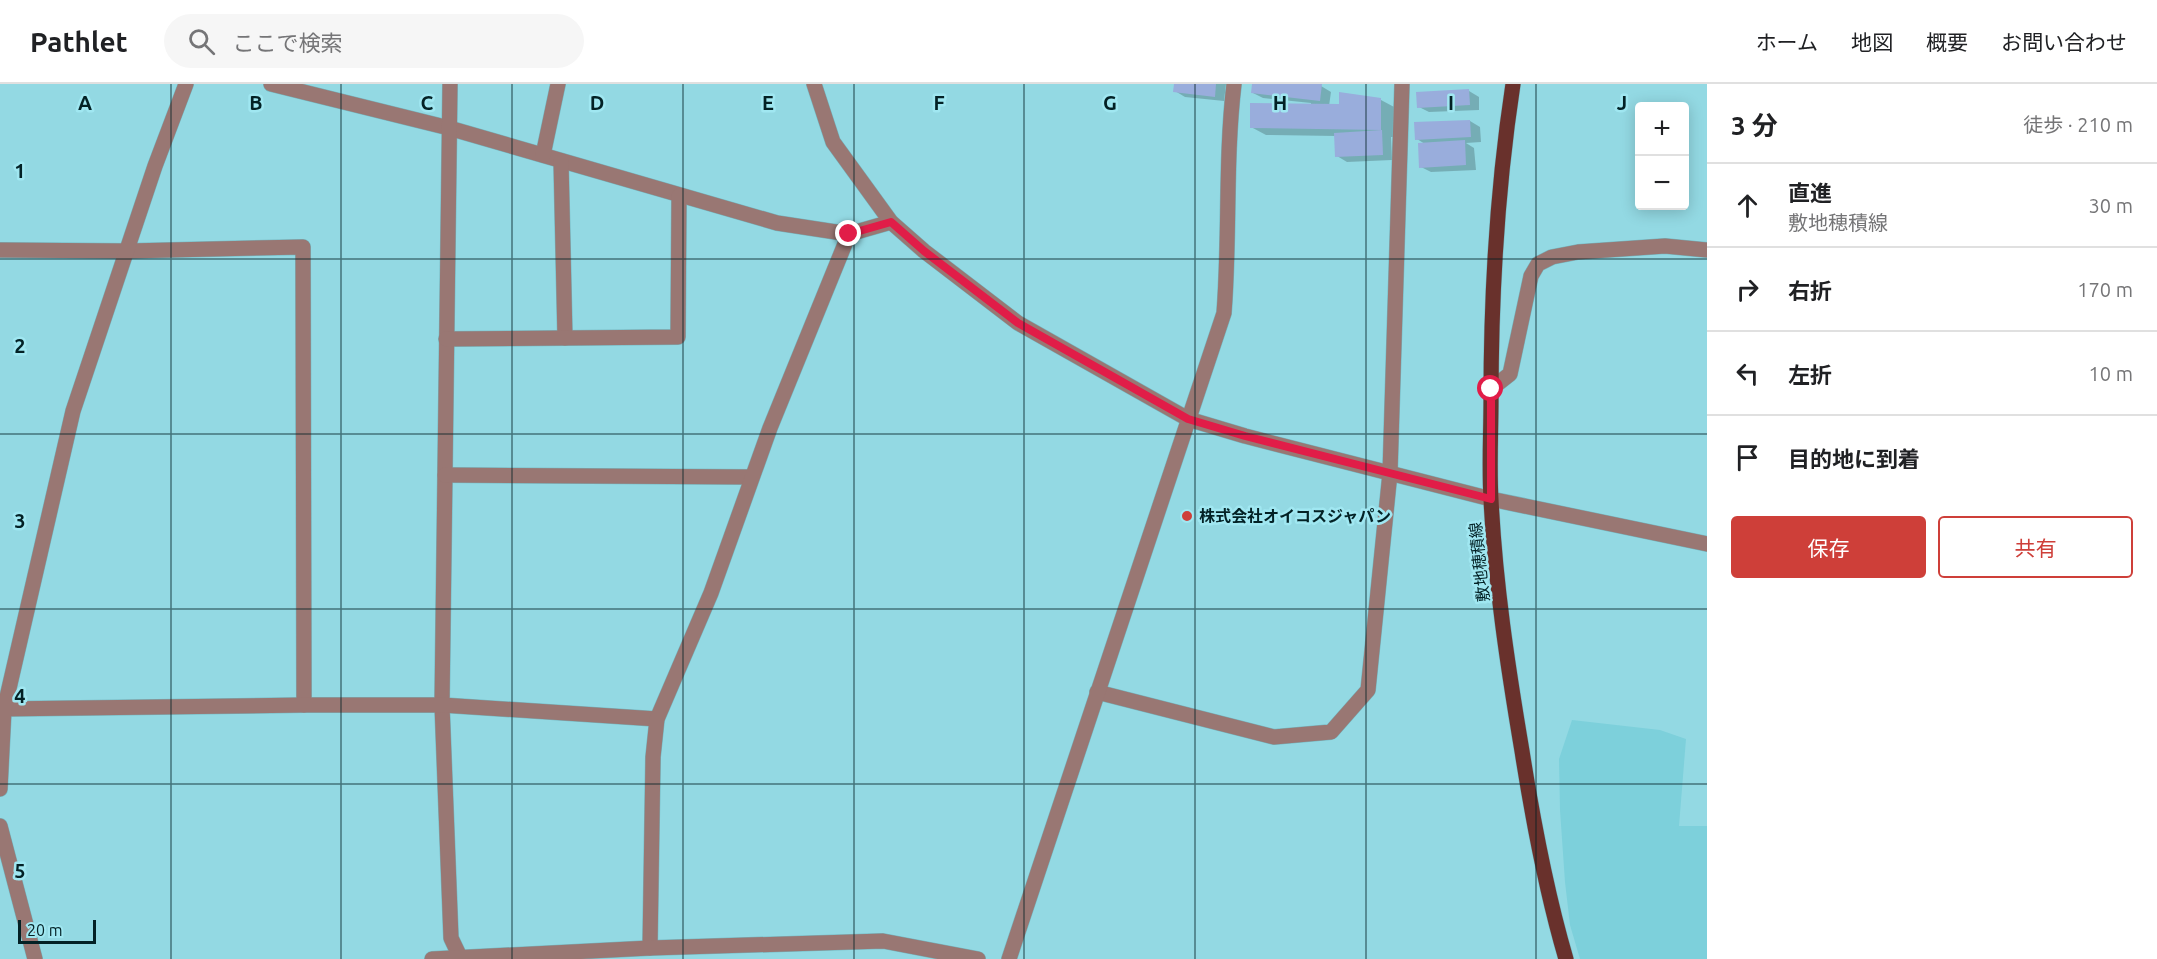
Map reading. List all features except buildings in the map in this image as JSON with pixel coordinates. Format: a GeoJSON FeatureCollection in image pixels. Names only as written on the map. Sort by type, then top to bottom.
{"type":"FeatureCollection","features":[{"type":"Feature","properties":{"kind":"main road","name":"敷地穂積線"},"geometry":{"type":"LineString","coordinates":[[1513,84],[1502,152],[1494,247],[1491,310],[1491,499],[1499,589],[1516,720],[1535,831],[1566,959]]}},
{"type":"Feature","properties":{"kind":"street"},"geometry":{"type":"LineString","coordinates":[[0,789],[2,710],[73,411],[155,166],[186,84]]}},
{"type":"Feature","properties":{"kind":"street"},"geometry":{"type":"LineString","coordinates":[[271,84],[449,128],[777,223],[849,234],[891,222]]}},
{"type":"Feature","properties":{"kind":"street"},"geometry":{"type":"LineString","coordinates":[[450,84],[442,705],[451,938],[460,958]]}},
{"type":"Feature","properties":{"kind":"street"},"geometry":{"type":"LineString","coordinates":[[543,155],[558,84]]}},
{"type":"Feature","properties":{"kind":"street"},"geometry":{"type":"LineString","coordinates":[[813,84],[833,142],[891,222],[924,251],[1018,323],[1188,419],[1245,436],[1491,499],[1707,544]]}},
{"type":"Feature","properties":{"kind":"street"},"geometry":{"type":"LineString","coordinates":[[1009,959],[1224,313],[1228,266],[1230,120],[1234,84]]}},
{"type":"Feature","properties":{"kind":"street"},"geometry":{"type":"LineString","coordinates":[[1097,692],[1274,737],[1331,732],[1368,690],[1390,473],[1402,84]]}},
{"type":"Feature","properties":{"kind":"street"},"geometry":{"type":"LineString","coordinates":[[561,161],[565,338]]}},
{"type":"Feature","properties":{"kind":"street"},"geometry":{"type":"LineString","coordinates":[[446,339],[678,337],[679,196]]}},
{"type":"Feature","properties":{"kind":"street"},"geometry":{"type":"LineString","coordinates":[[650,948],[653,758],[657,719],[711,593],[770,428],[849,234]]}},
{"type":"Feature","properties":{"kind":"street"},"geometry":{"type":"LineString","coordinates":[[1491,389],[1510,374],[1531,276],[1538,264],[1552,257],[1578,252],[1665,246],[1707,250]]}},
{"type":"Feature","properties":{"kind":"street"},"geometry":{"type":"LineString","coordinates":[[0,250],[128,251],[303,247],[304,705]]}},
{"type":"Feature","properties":{"kind":"street"},"geometry":{"type":"LineString","coordinates":[[445,475],[752,477]]}},
{"type":"Feature","properties":{"kind":"street"},"geometry":{"type":"LineString","coordinates":[[2,710],[442,705],[657,719]]}},
{"type":"Feature","properties":{"kind":"street"},"geometry":{"type":"LineString","coordinates":[[0,826],[35,959]]}},
{"type":"Feature","properties":{"kind":"street"},"geometry":{"type":"LineString","coordinates":[[432,959],[650,948],[883,941],[978,959]]}},
{"type":"Feature","properties":{"kind":"shaded area"},"geometry":{"type":"Polygon","coordinates":[[[1572,720],[1660,730],[1686,739],[1679,826],[1707,826],[1707,959],[1580,959],[1570,925],[1560,810],[1559,759],[1572,720]]]}},
{"type":"Feature","properties":{"kind":"place","name":"株式会社オイコスジャパン"},"geometry":{"type":"Point","coordinates":[1187,516]}},
{"type":"Feature","properties":{"kind":"route"},"geometry":{"type":"LineString","coordinates":[[849,234],[891,222],[924,251],[1018,323],[1188,419],[1245,436],[1491,499],[1491,389]]}}]}
